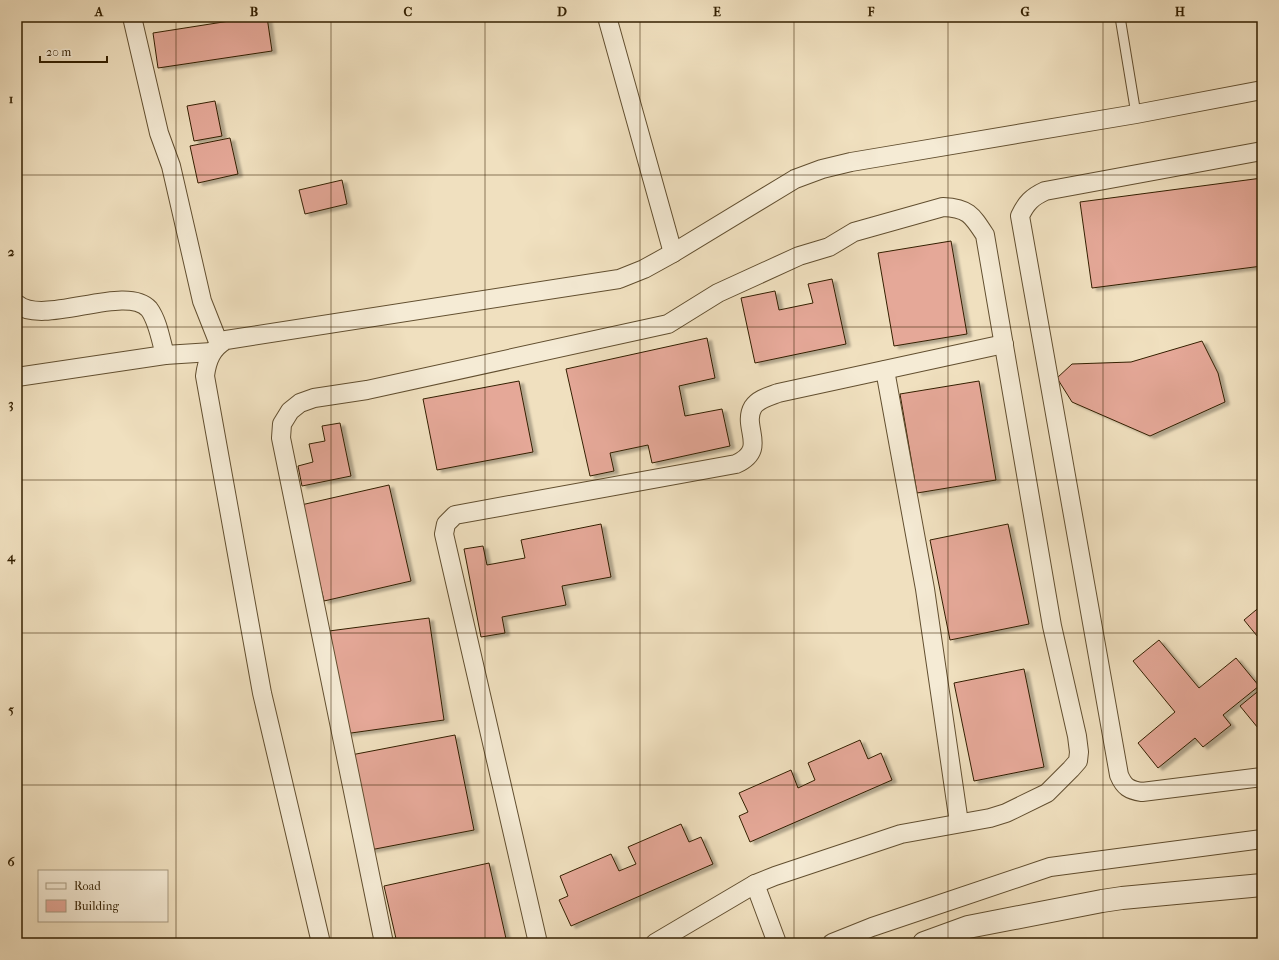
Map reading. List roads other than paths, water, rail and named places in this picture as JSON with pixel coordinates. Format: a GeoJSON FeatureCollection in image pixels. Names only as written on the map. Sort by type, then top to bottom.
{"type":"FeatureCollection","features":[{"type":"Feature","properties":{"kind":"street"},"geometry":{"type":"LineString","coordinates":[[132,17],[159,133],[171,166],[202,300],[216,348]]}},
{"type":"Feature","properties":{"kind":"street"},"geometry":{"type":"LineString","coordinates":[[607,17],[673,253]]}},
{"type":"Feature","properties":{"kind":"street"},"geometry":{"type":"LineString","coordinates":[[320,943],[262,693],[205,376],[207,364],[216,348],[226,340],[619,278],[644,269],[673,253],[795,179],[822,169],[851,162],[1136,114],[1262,90]]}},
{"type":"Feature","properties":{"kind":"street"},"geometry":{"type":"LineString","coordinates":[[1262,151],[1045,191],[1034,196],[1026,204],[1020,216],[1119,775],[1123,785],[1131,790],[1142,792],[1262,777]]}},
{"type":"Feature","properties":{"kind":"street"},"geometry":{"type":"LineString","coordinates":[[384,943],[281,438],[282,424],[290,411],[300,403],[314,398],[368,390],[668,324],[718,293],[799,256],[829,247],[854,232],[943,207],[957,208],[973,216],[985,235],[1052,626],[1079,752],[1078,761],[1047,793],[1006,813],[990,818],[901,834],[775,876],[755,884],[656,943]]}},
{"type":"Feature","properties":{"kind":"street"},"geometry":{"type":"LineString","coordinates":[[17,304],[33,310],[49,310],[123,300],[138,302],[148,308],[155,322],[165,356]]}},
{"type":"Feature","properties":{"kind":"street"},"geometry":{"type":"LineString","coordinates":[[538,943],[444,534],[446,524],[455,515],[736,464],[744,461],[751,453],[753,445],[750,414],[754,406],[764,398],[778,393],[1004,344]]}},
{"type":"Feature","properties":{"kind":"street"},"geometry":{"type":"LineString","coordinates":[[17,377],[216,348]]}},
{"type":"Feature","properties":{"kind":"street"},"geometry":{"type":"LineString","coordinates":[[885,370],[924,589],[959,823]]}},
{"type":"Feature","properties":{"kind":"street"},"geometry":{"type":"LineString","coordinates":[[832,943],[872,926],[1050,867],[1262,839]]}},
{"type":"Feature","properties":{"kind":"street"},"geometry":{"type":"LineString","coordinates":[[755,884],[777,943]]}},
{"type":"Feature","properties":{"kind":"street"},"geometry":{"type":"LineString","coordinates":[[924,943],[968,927],[1102,901],[1262,885]]}},
{"type":"Feature","properties":{"kind":"lane"},"geometry":{"type":"LineString","coordinates":[[1120,17],[1136,114]]}}]}
